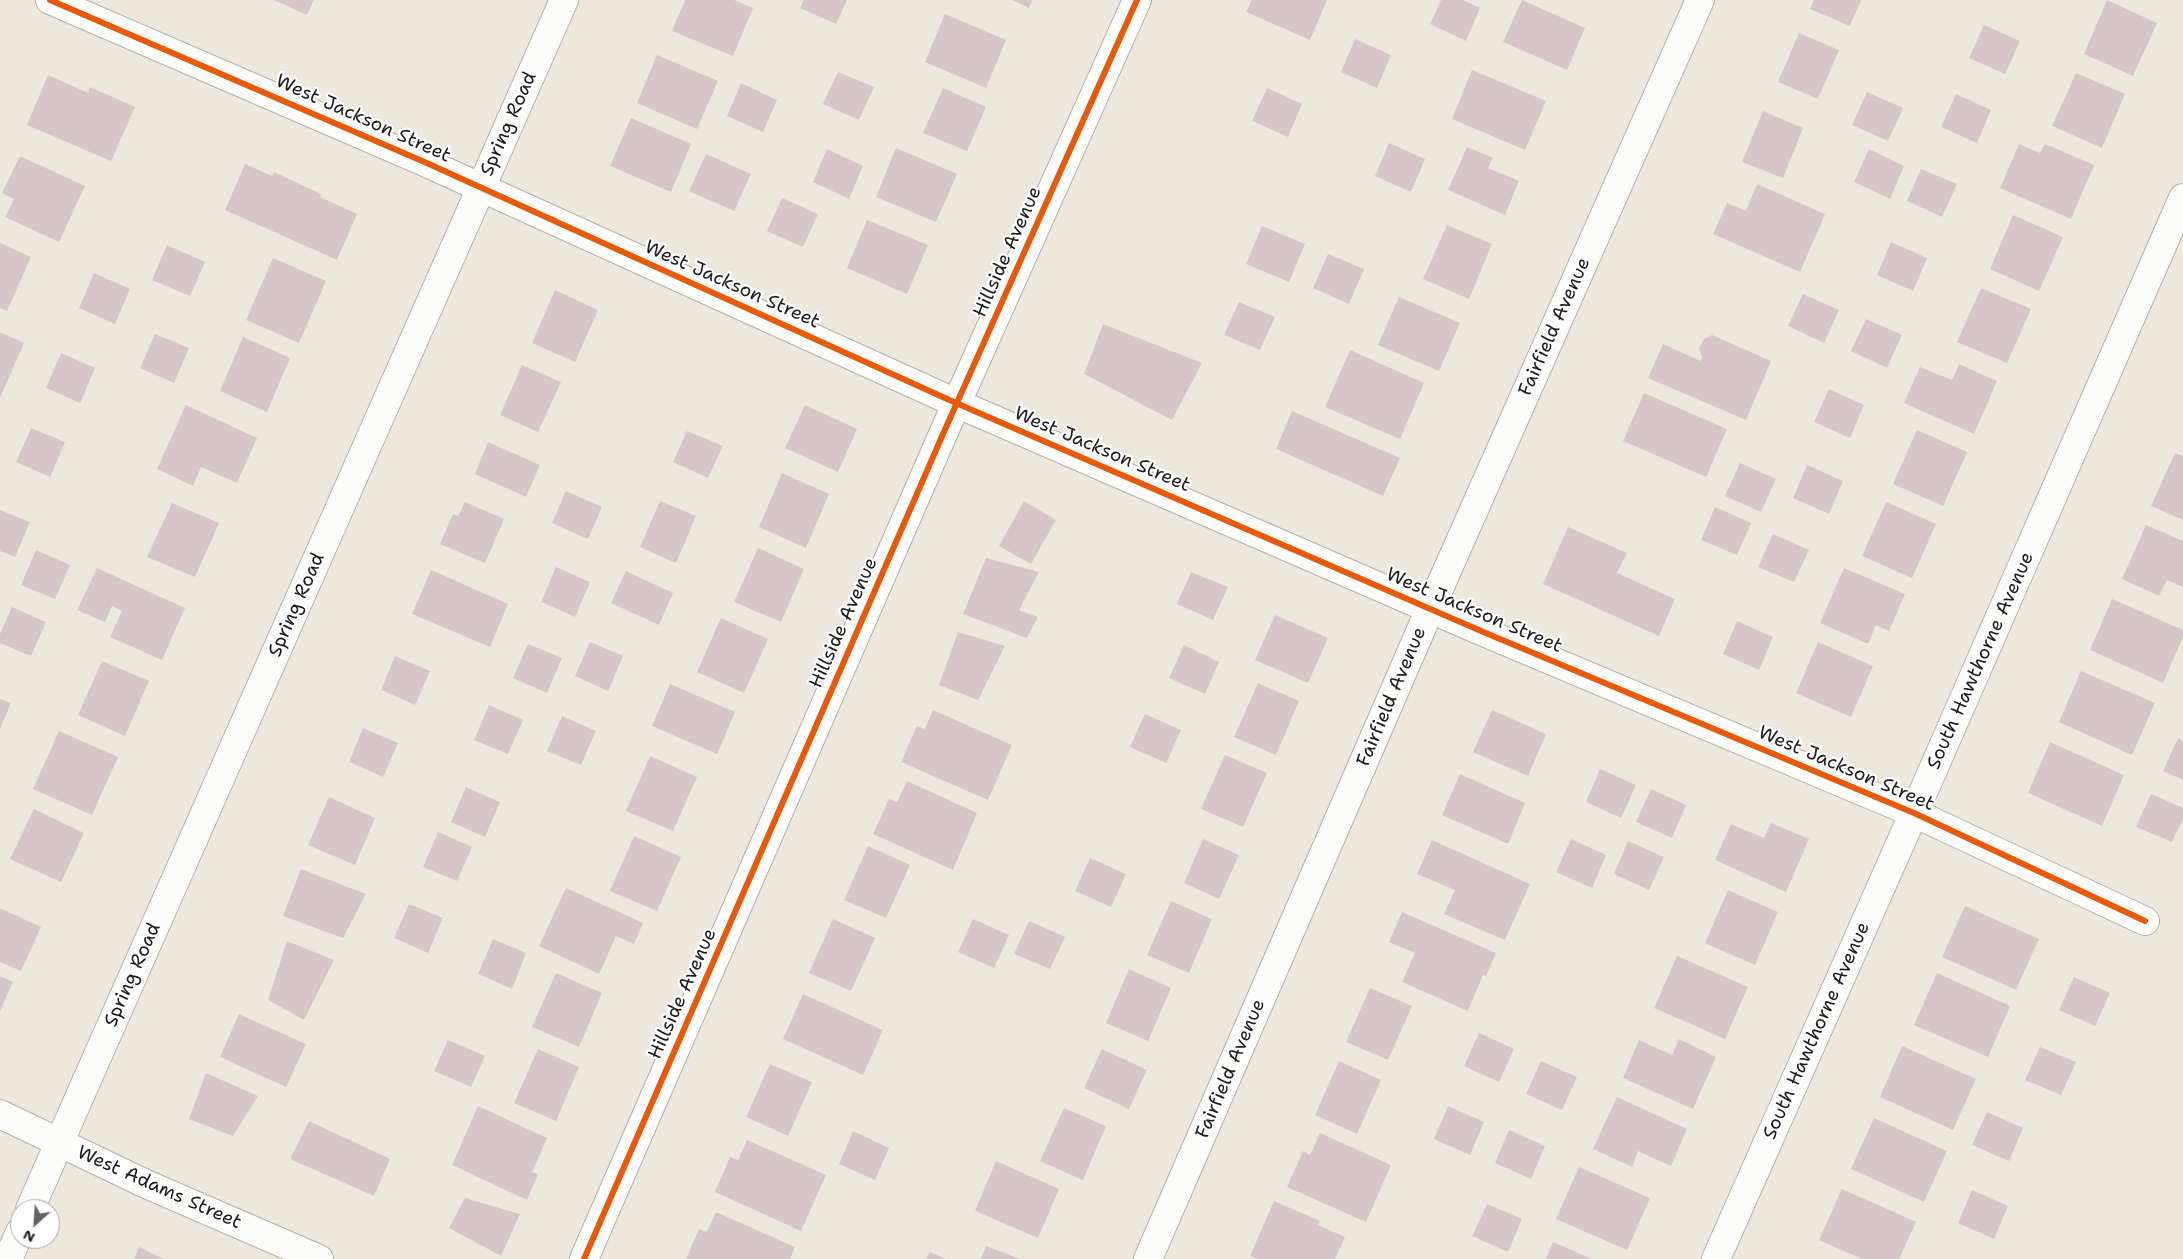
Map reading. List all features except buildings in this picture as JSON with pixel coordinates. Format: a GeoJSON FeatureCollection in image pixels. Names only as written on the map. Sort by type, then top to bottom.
{"type":"FeatureCollection","features":[{"type":"Feature","properties":{"kind":"street","name":"West Jackson Street"},"geometry":{"type":"LineString","coordinates":[[50,0],[482,188],[956,403],[1430,609],[1914,813],[2145,921]]}},
{"type":"Feature","properties":{"kind":"street","name":"Spring Road"},"geometry":{"type":"LineString","coordinates":[[34,1199],[564,0]]}},
{"type":"Feature","properties":{"kind":"street","name":"Hillside Avenue"},"geometry":{"type":"LineString","coordinates":[[584,1259],[956,403],[1137,0]]}},
{"type":"Feature","properties":{"kind":"street","name":"Fairfield Avenue"},"geometry":{"type":"LineString","coordinates":[[1148,1259],[1430,609],[1700,0]]}},
{"type":"Feature","properties":{"kind":"street","name":"South Hawthorne Avenue"},"geometry":{"type":"LineString","coordinates":[[1716,1259],[1914,813],[2183,198]]}},
{"type":"Feature","properties":{"kind":"street","name":"West Adams Street"},"geometry":{"type":"LineString","coordinates":[[0,1114],[146,1184],[319,1259]]}},
{"type":"Feature","properties":{"kind":"cycle path"},"geometry":{"type":"LineString","coordinates":[[50,0],[429,164],[956,403],[1481,631],[1914,813],[2145,921]]}},
{"type":"Feature","properties":{"kind":"cycle path"},"geometry":{"type":"LineString","coordinates":[[584,1259],[943,434],[1137,0]]}}]}
